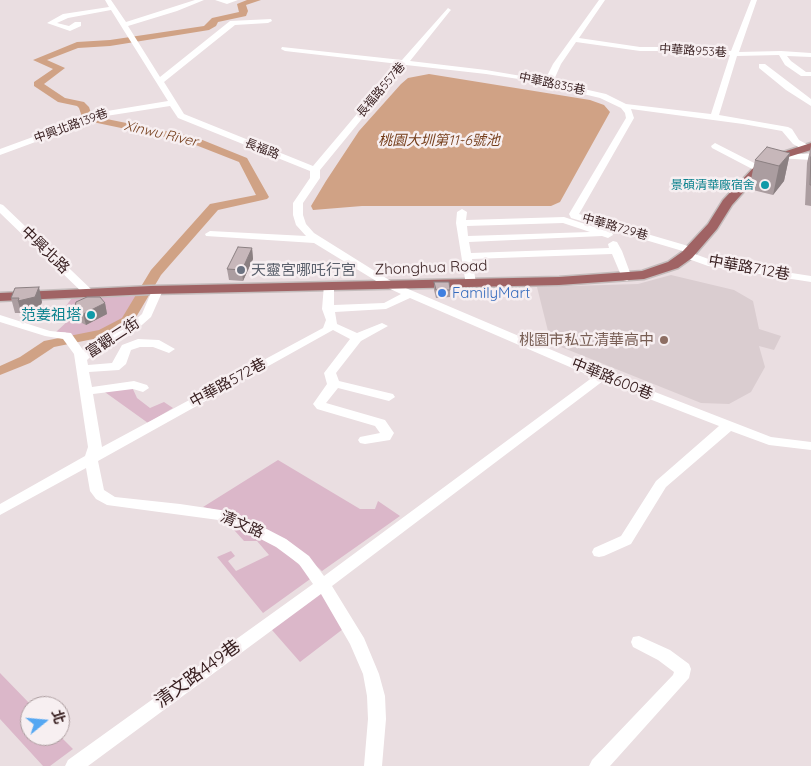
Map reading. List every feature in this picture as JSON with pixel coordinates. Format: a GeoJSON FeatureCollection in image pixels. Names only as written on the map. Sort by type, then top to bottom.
{"type":"FeatureCollection","features":[{"type":"Feature","properties":{"kind":"main road","name":"Zhonghua Road"},"geometry":{"type":"LineString","coordinates":[[0,297],[149,290],[390,286],[627,278],[649,274],[673,265],[689,253],[713,226],[726,203],[759,169],[781,156],[810,150]]}},
{"type":"Feature","properties":{"kind":"street","name":"長福路"},"geometry":{"type":"LineString","coordinates":[[108,0],[181,116],[315,170]]}},
{"type":"Feature","properties":{"kind":"street"},"geometry":{"type":"LineString","coordinates":[[124,25],[201,0]]}},
{"type":"Feature","properties":{"kind":"street"},"geometry":{"type":"LineString","coordinates":[[218,0],[227,2],[235,0]]}},
{"type":"Feature","properties":{"kind":"street"},"geometry":{"type":"LineString","coordinates":[[548,83],[558,64],[602,0]]}},
{"type":"Feature","properties":{"kind":"street"},"geometry":{"type":"LineString","coordinates":[[714,118],[734,53],[754,0]]}},
{"type":"Feature","properties":{"kind":"street"},"geometry":{"type":"LineString","coordinates":[[78,24],[70,29],[51,23],[66,16],[113,8]]}},
{"type":"Feature","properties":{"kind":"street","name":"長福路557巷"},"geometry":{"type":"LineString","coordinates":[[315,170],[448,10]]}},
{"type":"Feature","properties":{"kind":"street"},"geometry":{"type":"LineString","coordinates":[[160,81],[233,23],[268,21]]}},
{"type":"Feature","properties":{"kind":"street","name":"中華路953巷"},"geometry":{"type":"LineString","coordinates":[[575,40],[640,49],[694,49],[734,53],[781,53],[811,56]]}},
{"type":"Feature","properties":{"kind":"street","name":"中華路835巷"},"geometry":{"type":"LineString","coordinates":[[285,49],[491,72],[603,96],[624,106],[785,129],[789,131],[796,142],[810,150]]}},
{"type":"Feature","properties":{"kind":"street"},"geometry":{"type":"LineString","coordinates":[[781,53],[775,65],[780,79],[789,88],[811,103]]}},
{"type":"Feature","properties":{"kind":"street"},"geometry":{"type":"LineString","coordinates":[[775,65],[806,71]]}},
{"type":"Feature","properties":{"kind":"street","name":"中興北路139巷"},"geometry":{"type":"LineString","coordinates":[[0,152],[114,111],[173,103]]}},
{"type":"Feature","properties":{"kind":"street","name":"中華路729巷"},"geometry":{"type":"LineString","coordinates":[[624,106],[630,118],[574,214],[575,216],[689,253]]}},
{"type":"Feature","properties":{"kind":"street"},"geometry":{"type":"LineString","coordinates":[[715,146],[759,169]]}},
{"type":"Feature","properties":{"kind":"street"},"geometry":{"type":"LineString","coordinates":[[315,170],[315,178],[298,203],[298,215],[301,225],[317,240],[390,286]]}},
{"type":"Feature","properties":{"kind":"street","name":"中興北路"},"geometry":{"type":"LineString","coordinates":[[0,207],[90,294]]}},
{"type":"Feature","properties":{"kind":"street"},"geometry":{"type":"LineString","coordinates":[[462,212],[461,224],[470,283]]}},
{"type":"Feature","properties":{"kind":"street"},"geometry":{"type":"LineString","coordinates":[[461,224],[564,220],[608,235],[617,251],[627,278]]}},
{"type":"Feature","properties":{"kind":"street"},"geometry":{"type":"LineString","coordinates":[[210,234],[317,240]]}},
{"type":"Feature","properties":{"kind":"street"},"geometry":{"type":"LineString","coordinates":[[464,239],[608,235]]}},
{"type":"Feature","properties":{"kind":"street"},"geometry":{"type":"LineString","coordinates":[[467,256],[617,251]]}},
{"type":"Feature","properties":{"kind":"street","name":"中華路712巷"},"geometry":{"type":"LineString","coordinates":[[689,253],[712,264],[811,279]]}},
{"type":"Feature","properties":{"kind":"street","name":"中華路600巷"},"geometry":{"type":"LineString","coordinates":[[390,286],[602,376],[728,426],[769,441],[811,446]]}},
{"type":"Feature","properties":{"kind":"street"},"geometry":{"type":"LineString","coordinates":[[328,287],[328,309],[331,325],[356,338]]}},
{"type":"Feature","properties":{"kind":"street","name":"富觀二街"},"geometry":{"type":"LineString","coordinates":[[80,359],[95,346],[109,342],[130,330],[147,315],[149,290]]}},
{"type":"Feature","properties":{"kind":"street"},"geometry":{"type":"LineString","coordinates":[[328,309],[386,306],[409,294]]}},
{"type":"Feature","properties":{"kind":"street"},"geometry":{"type":"LineString","coordinates":[[0,318],[30,328],[68,337],[80,359],[115,367],[120,364],[126,348],[138,343],[155,343],[169,348]]}},
{"type":"Feature","properties":{"kind":"street","name":"中華路572巷"},"geometry":{"type":"LineString","coordinates":[[0,510],[262,364],[327,330],[331,325]]}},
{"type":"Feature","properties":{"kind":"street"},"geometry":{"type":"LineString","coordinates":[[365,440],[385,437],[387,433],[380,423],[319,404],[332,387],[333,382],[330,373],[356,338],[382,326]]}},
{"type":"Feature","properties":{"kind":"street","name":"清文路"},"geometry":{"type":"LineString","coordinates":[[80,359],[87,390],[95,447],[91,460],[97,491],[101,496],[112,502],[229,516],[281,543],[304,560],[323,584],[358,643],[371,674],[376,696],[377,719],[373,766]]}},
{"type":"Feature","properties":{"kind":"street"},"geometry":{"type":"LineString","coordinates":[[115,367],[117,387]]}},
{"type":"Feature","properties":{"kind":"street","name":"清文路449巷"},"geometry":{"type":"LineString","coordinates":[[74,766],[412,520],[442,495],[602,376]]}},
{"type":"Feature","properties":{"kind":"street"},"geometry":{"type":"LineString","coordinates":[[333,382],[389,397]]}},
{"type":"Feature","properties":{"kind":"street"},"geometry":{"type":"LineString","coordinates":[[87,390],[134,385],[143,388]]}},
{"type":"Feature","properties":{"kind":"street"},"geometry":{"type":"LineString","coordinates":[[599,552],[626,540],[660,484],[728,426]]}},
{"type":"Feature","properties":{"kind":"street"},"geometry":{"type":"LineString","coordinates":[[598,766],[682,678],[683,669],[664,655],[639,642]]}},
{"type":"Feature","properties":{"kind":"shaded area","name":"桃園市私立清華高中"},"geometry":{"type":"Polygon","coordinates":[[[671,275],[734,290],[753,301],[759,329],[781,336],[774,350],[759,346],[765,367],[751,392],[729,404],[701,403],[551,343],[537,287],[638,284],[671,275]]]}},
{"type":"Feature","properties":{"kind":"shaded area"},"geometry":{"type":"Polygon","coordinates":[[[137,296],[129,315],[114,327],[72,337],[65,332],[56,332],[71,318],[61,317],[62,311],[72,298],[137,296]]]}},
{"type":"Feature","properties":{"kind":"shaded area"},"geometry":{"type":"Polygon","coordinates":[[[132,387],[137,398],[150,408],[164,402],[173,408],[148,423],[102,390],[132,387]]]}},
{"type":"Feature","properties":{"kind":"shaded area"},"geometry":{"type":"Polygon","coordinates":[[[278,460],[360,509],[375,509],[378,501],[400,516],[322,571],[287,540],[233,514],[203,507],[278,460]]]}},
{"type":"Feature","properties":{"kind":"shaded area"},"geometry":{"type":"Polygon","coordinates":[[[226,521],[279,547],[313,577],[263,613],[217,557],[231,551],[235,556],[228,561],[236,571],[269,555],[257,541],[244,541],[226,521]]]}},
{"type":"Feature","properties":{"kind":"shaded area"},"geometry":{"type":"Polygon","coordinates":[[[317,584],[343,629],[300,662],[265,622],[317,584]]]}},
{"type":"Feature","properties":{"kind":"shaded area"},"geometry":{"type":"Polygon","coordinates":[[[0,673],[22,696],[20,696],[20,741],[0,719],[0,673]]]}},
{"type":"Feature","properties":{"kind":"shaded area"},"geometry":{"type":"Polygon","coordinates":[[[25,746],[70,746],[73,749],[50,766],[43,766],[25,746]]]}},
{"type":"Feature","properties":{"kind":"water","name":"桃園大圳第11-6號池"},"geometry":{"type":"Polygon","coordinates":[[[429,74],[590,100],[604,105],[610,112],[560,202],[551,206],[362,206],[313,210],[311,206],[359,131],[408,78],[429,74]]]}},
{"type":"Feature","properties":{"kind":"building"},"geometry":{"type":"Polygon","coordinates":[[[767,147],[790,153],[779,166],[755,160],[767,147]]]}},
{"type":"Feature","properties":{"kind":"building"},"geometry":{"type":"Polygon","coordinates":[[[238,247],[252,248],[242,270],[227,269],[238,247]]]}},
{"type":"Feature","properties":{"kind":"building"},"geometry":{"type":"Polygon","coordinates":[[[434,282],[449,282],[450,290],[436,290],[434,282]]]}},
{"type":"Feature","properties":{"kind":"building"},"geometry":{"type":"Polygon","coordinates":[[[39,287],[35,297],[18,301],[19,298],[11,298],[15,288],[39,287]]]}},
{"type":"Feature","properties":{"kind":"building"},"geometry":{"type":"Polygon","coordinates":[[[87,297],[100,297],[105,303],[83,314],[74,309],[76,302],[87,297]]]}},
{"type":"Feature","properties":{"kind":"waterway","name":"Xinwu River"},"geometry":{"type":"LineString","coordinates":[[0,371],[25,360],[49,344],[103,333],[127,321],[156,273],[214,207],[263,197],[243,160],[191,139],[87,118],[84,107],[80,104],[62,100],[37,84],[60,68],[38,60],[77,45],[110,43],[206,28],[213,24],[215,20],[243,14],[244,11],[241,4],[257,0]]}},
{"type":"Feature","properties":{"kind":"place","name":"景碩清華廠宿舍"},"geometry":{"type":"Point","coordinates":[765,185]}},
{"type":"Feature","properties":{"kind":"place","name":"天靈宮哪吒行宮"},"geometry":{"type":"Point","coordinates":[241,270]}},
{"type":"Feature","properties":{"kind":"place","name":"FamilyMart"},"geometry":{"type":"Point","coordinates":[442,293]}},
{"type":"Feature","properties":{"kind":"place","name":"范姜祖塔"},"geometry":{"type":"Point","coordinates":[91,315]}},
{"type":"Feature","properties":{"kind":"place","name":"桃園市私立清華高中"},"geometry":{"type":"Point","coordinates":[664,340]}}]}
